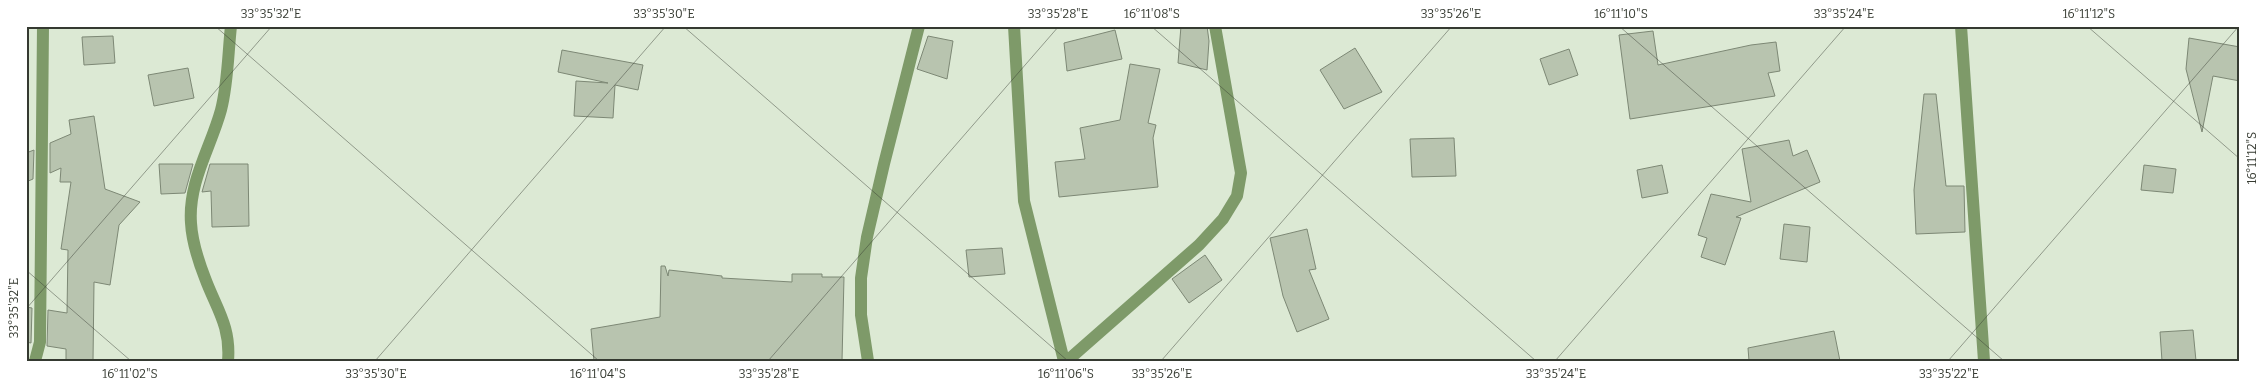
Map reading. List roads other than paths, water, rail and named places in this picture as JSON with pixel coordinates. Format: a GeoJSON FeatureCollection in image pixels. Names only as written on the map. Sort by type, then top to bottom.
{"type":"FeatureCollection","features":[{"type":"Feature","properties":{"kind":"street"},"geometry":{"type":"LineString","coordinates":[[35,361],[40,342],[43,26]]}},
{"type":"Feature","properties":{"kind":"street"},"geometry":{"type":"LineString","coordinates":[[228,361],[229,344],[222,314],[205,279],[194,245],[191,221],[192,201],[199,168],[222,108],[231,26]]}},
{"type":"Feature","properties":{"kind":"street"},"geometry":{"type":"LineString","coordinates":[[868,361],[861,315],[861,278],[867,237],[918,26]]}},
{"type":"Feature","properties":{"kind":"street"},"geometry":{"type":"LineString","coordinates":[[1014,26],[1024,201],[1065,361],[1199,245],[1223,219],[1237,196],[1241,173],[1215,26]]}},
{"type":"Feature","properties":{"kind":"street"},"geometry":{"type":"LineString","coordinates":[[1961,26],[1984,361]]}}]}
